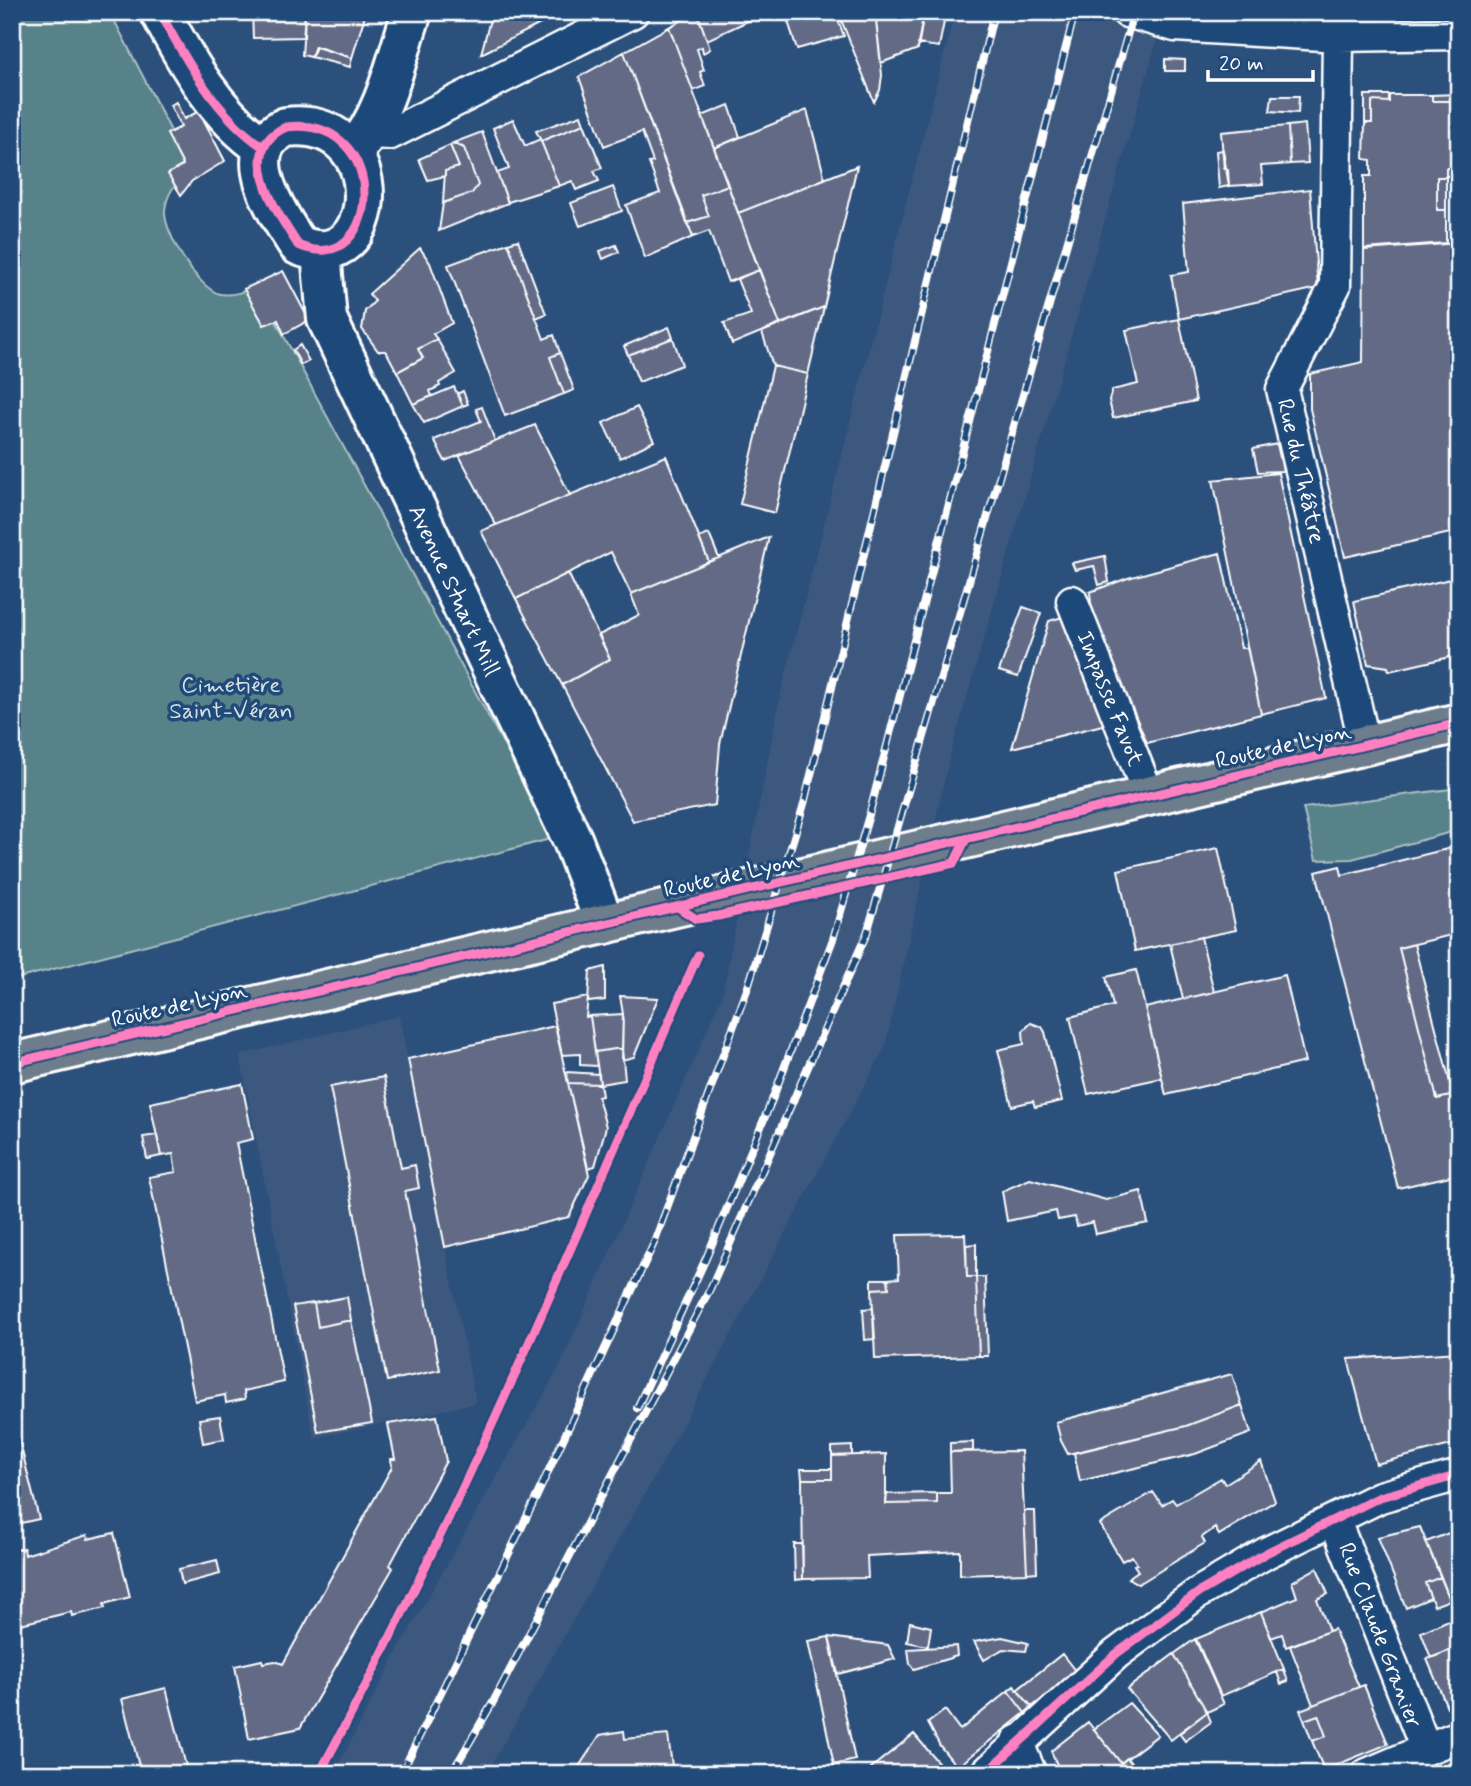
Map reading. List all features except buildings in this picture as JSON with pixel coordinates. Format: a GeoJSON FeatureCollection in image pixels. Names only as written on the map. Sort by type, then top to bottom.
{"type":"FeatureCollection","features":[{"type":"Feature","properties":{"kind":"main road","name":"Route de Lyon"},"geometry":{"type":"LineString","coordinates":[[12,1063],[1459,723]]}},
{"type":"Feature","properties":{"kind":"main road","name":"Route de Lyon"},"geometry":{"type":"LineString","coordinates":[[1365,745],[1421,754],[1459,751]]}},
{"type":"Feature","properties":{"kind":"street"},"geometry":{"type":"LineString","coordinates":[[160,12],[181,51],[230,120],[263,147]]}},
{"type":"Feature","properties":{"kind":"street"},"geometry":{"type":"LineString","coordinates":[[412,12],[387,90],[361,142],[363,190],[359,225],[351,240],[321,253],[298,245],[262,177],[260,163],[263,147],[276,132],[298,126],[361,142],[390,134],[633,12]]}},
{"type":"Feature","properties":{"kind":"street"},"geometry":{"type":"LineString","coordinates":[[1127,12],[1175,26],[1338,36],[1459,34]]}},
{"type":"Feature","properties":{"kind":"street","name":"Rue du Théâtre"},"geometry":{"type":"LineString","coordinates":[[1338,36],[1335,286],[1282,389],[1365,745]]}},
{"type":"Feature","properties":{"kind":"street","name":"Avenue Stuart Mill"},"geometry":{"type":"LineString","coordinates":[[321,253],[327,319],[573,841],[605,924]]}},
{"type":"Feature","properties":{"kind":"street","name":"Impasse Favot"},"geometry":{"type":"LineString","coordinates":[[1072,601],[1149,796]]}},
{"type":"Feature","properties":{"kind":"street"},"geometry":{"type":"LineString","coordinates":[[985,1774],[1017,1741],[1116,1654],[1198,1593],[1266,1553],[1380,1497],[1459,1475]]}},
{"type":"Feature","properties":{"kind":"street","name":"Rue Claude Granier"},"geometry":{"type":"LineString","coordinates":[[1335,1521],[1426,1749]]}},
{"type":"Feature","properties":{"kind":"street","name":"Rue Claude Granier"},"geometry":{"type":"LineString","coordinates":[[1367,1774],[1459,1736]]}},
{"type":"Feature","properties":{"kind":"street"},"geometry":{"type":"LineString","coordinates":[[1017,1741],[1031,1774]]}},
{"type":"Feature","properties":{"kind":"shaded area"},"geometry":{"type":"Polygon","coordinates":[[[955,12],[1165,12],[949,759],[885,1047],[661,1465],[486,1774],[334,1774],[397,1652],[560,1366],[722,996],[780,697],[955,12]]]}},
{"type":"Feature","properties":{"kind":"shaded area"},"geometry":{"type":"Polygon","coordinates":[[[399,1016],[476,1403],[314,1438],[240,1055],[399,1016]]]}},
{"type":"Feature","properties":{"kind":"green space","name":"Cimetière Saint-Véran"},"geometry":{"type":"Polygon","coordinates":[[[12,12],[110,12],[191,170],[174,187],[166,204],[166,220],[176,245],[192,271],[211,290],[230,294],[257,286],[554,838],[12,980],[12,12]]]}},
{"type":"Feature","properties":{"kind":"green space"},"geometry":{"type":"Polygon","coordinates":[[[1459,788],[1459,830],[1352,859],[1316,860],[1303,808],[1459,788]]]}},
{"type":"Feature","properties":{"kind":"railway"},"geometry":{"type":"LineString","coordinates":[[401,1774],[535,1500],[654,1243],[748,987],[804,804],[994,12]]}},
{"type":"Feature","properties":{"kind":"railway"},"geometry":{"type":"LineString","coordinates":[[637,1408],[707,1256],[772,1100],[833,939],[871,808],[1075,12]]}},
{"type":"Feature","properties":{"kind":"railway"},"geometry":{"type":"LineString","coordinates":[[451,1774],[492,1704],[710,1289],[867,933],[1134,12]]}},
{"type":"Feature","properties":{"kind":"cycle path"},"geometry":{"type":"LineString","coordinates":[[160,12],[192,68],[217,104],[231,120],[263,147]]}},
{"type":"Feature","properties":{"kind":"cycle path"},"geometry":{"type":"LineString","coordinates":[[286,127],[321,130],[345,145],[359,168],[364,195],[360,220],[347,240],[326,250],[298,245],[280,217],[265,183],[261,166],[263,151],[270,137],[286,127]]}},
{"type":"Feature","properties":{"kind":"cycle path"},"geometry":{"type":"LineString","coordinates":[[12,1063],[1459,723]]}},
{"type":"Feature","properties":{"kind":"cycle path"},"geometry":{"type":"LineString","coordinates":[[678,907],[696,919],[718,916],[954,863],[966,839]]}},
{"type":"Feature","properties":{"kind":"cycle path"},"geometry":{"type":"LineString","coordinates":[[319,1774],[372,1674],[471,1471],[698,955]]}},
{"type":"Feature","properties":{"kind":"cycle path"},"geometry":{"type":"LineString","coordinates":[[985,1774],[1116,1654],[1198,1593],[1266,1553],[1380,1497],[1459,1475]]}}]}
